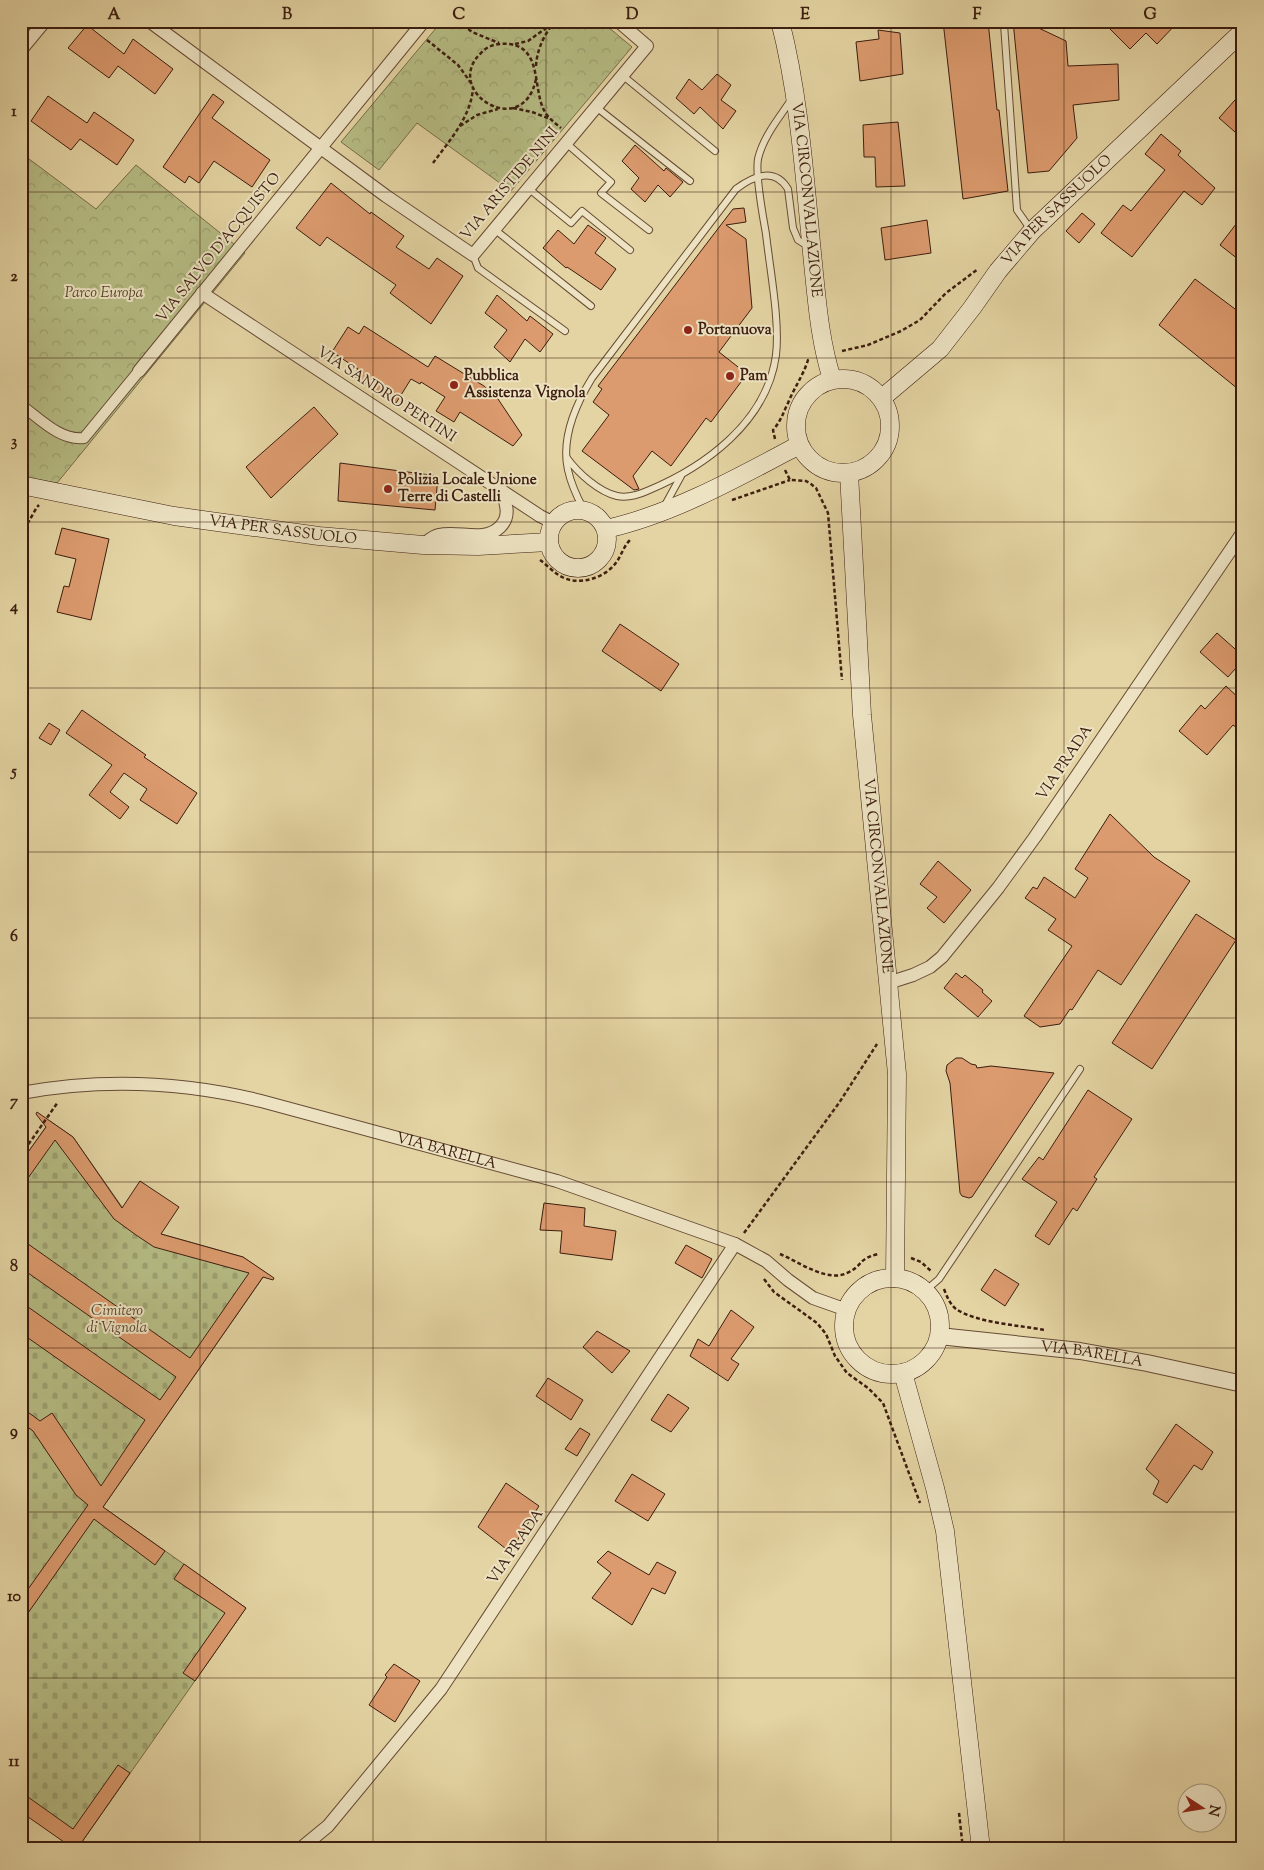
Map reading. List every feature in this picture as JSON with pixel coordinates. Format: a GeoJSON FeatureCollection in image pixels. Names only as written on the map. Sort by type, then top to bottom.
{"type":"FeatureCollection","features":[{"type":"Feature","properties":{"kind":"main road","name":"VIA CIRCONVALLAZIONE"},"geometry":{"type":"LineString","coordinates":[[780,21],[794,96],[818,310],[832,379]]}},
{"type":"Feature","properties":{"kind":"main road","name":"VIA PER SASSUOLO"},"geometry":{"type":"LineString","coordinates":[[882,398],[940,349],[998,271],[1032,232],[1243,31]]}},
{"type":"Feature","properties":{"kind":"main road"},"geometry":{"type":"LineString","coordinates":[[832,379],[849,379],[865,383],[882,398],[888,411],[890,425],[883,451],[874,462],[862,469],[849,473],[837,473],[819,467],[805,456],[799,445],[795,425],[800,404],[808,393],[819,384],[832,379]]}},
{"type":"Feature","properties":{"kind":"main road"},"geometry":{"type":"LineString","coordinates":[[606,529],[636,522],[661,512],[720,486],[799,445]]}},
{"type":"Feature","properties":{"kind":"main road","name":"VIA CIRCONVALLAZIONE"},"geometry":{"type":"LineString","coordinates":[[849,473],[862,715],[888,983],[896,1043],[895,1278]]}},
{"type":"Feature","properties":{"kind":"main road","name":"VIA PER SASSUOLO"},"geometry":{"type":"LineString","coordinates":[[21,485],[117,506],[210,522],[319,536],[423,545],[478,546],[549,542]]}},
{"type":"Feature","properties":{"kind":"main road"},"geometry":{"type":"LineString","coordinates":[[575,509],[584,510],[597,516],[606,529],[607,545],[599,559],[585,567],[577,568],[562,563],[551,550],[549,542],[550,532],[554,523],[567,512],[575,509]]}},
{"type":"Feature","properties":{"kind":"main road"},"geometry":{"type":"LineString","coordinates":[[895,1278],[911,1282],[924,1291],[932,1300],[938,1312],[940,1323],[936,1346],[922,1364],[913,1370],[903,1373],[888,1374],[874,1371],[861,1364],[852,1353],[846,1339],[844,1324],[852,1299],[871,1283],[883,1279],[895,1278]]}},
{"type":"Feature","properties":{"kind":"main road"},"geometry":{"type":"LineString","coordinates":[[903,1373],[945,1530],[981,1849]]}},
{"type":"Feature","properties":{"kind":"street"},"geometry":{"type":"LineString","coordinates":[[21,50],[45,21]]}},
{"type":"Feature","properties":{"kind":"street","name":"VIA ARISTIDE NINI"},"geometry":{"type":"LineString","coordinates":[[149,21],[386,196],[473,255],[646,46],[618,21]]}},
{"type":"Feature","properties":{"kind":"street","name":"VIA SALVO D'ACQUISTO"},"geometry":{"type":"LineString","coordinates":[[21,405],[62,435],[72,438],[84,438],[420,26]]}},
{"type":"Feature","properties":{"kind":"street","name":"VIA SANDRO PERTINI"},"geometry":{"type":"LineString","coordinates":[[202,293],[540,516],[554,523]]}},
{"type":"Feature","properties":{"kind":"street"},"geometry":{"type":"LineString","coordinates":[[423,545],[441,534],[480,535],[492,533],[498,529],[508,512],[502,491]]}},
{"type":"Feature","properties":{"kind":"street","name":"VIA PRADA"},"geometry":{"type":"LineString","coordinates":[[888,983],[913,975],[936,962],[998,888],[1243,532]]}},
{"type":"Feature","properties":{"kind":"street","name":"VIA BARELLA"},"geometry":{"type":"LineString","coordinates":[[21,1093],[92,1084],[182,1086],[221,1091],[557,1181],[735,1244],[766,1260],[808,1295],[847,1310]]}},
{"type":"Feature","properties":{"kind":"street","name":"VIA PRADA"},"geometry":{"type":"LineString","coordinates":[[300,1849],[328,1826],[441,1689],[735,1244]]}},
{"type":"Feature","properties":{"kind":"street","name":"VIA BARELLA"},"geometry":{"type":"LineString","coordinates":[[939,1336],[1080,1350],[1243,1384]]}},
{"type":"Feature","properties":{"kind":"lane"},"geometry":{"type":"LineString","coordinates":[[1004,24],[1017,210],[1032,232]]}},
{"type":"Feature","properties":{"kind":"lane"},"geometry":{"type":"LineString","coordinates":[[622,75],[716,151]]}},
{"type":"Feature","properties":{"kind":"lane"},"geometry":{"type":"LineString","coordinates":[[567,458],[580,474],[617,496],[636,495],[682,475],[708,458],[742,426],[764,395],[772,376],[776,353],[775,315],[757,165],[762,148],[794,96]]}},
{"type":"Feature","properties":{"kind":"lane"},"geometry":{"type":"LineString","coordinates":[[596,106],[690,181]]}},
{"type":"Feature","properties":{"kind":"lane"},"geometry":{"type":"LineString","coordinates":[[568,140],[611,182],[602,193],[649,230]]}},
{"type":"Feature","properties":{"kind":"lane"},"geometry":{"type":"LineString","coordinates":[[584,510],[574,491],[567,468],[567,458],[573,417],[584,391],[736,189],[748,180],[758,176],[770,176],[784,183],[788,189],[793,228],[798,240],[812,249]]}},
{"type":"Feature","properties":{"kind":"lane"},"geometry":{"type":"LineString","coordinates":[[528,188],[572,223],[582,211],[630,250]]}},
{"type":"Feature","properties":{"kind":"lane"},"geometry":{"type":"LineString","coordinates":[[494,229],[591,306]]}},
{"type":"Feature","properties":{"kind":"lane"},"geometry":{"type":"LineString","coordinates":[[473,255],[478,268],[565,331]]}},
{"type":"Feature","properties":{"kind":"lane"},"geometry":{"type":"LineString","coordinates":[[661,512],[682,475]]}},
{"type":"Feature","properties":{"kind":"lane"},"geometry":{"type":"LineString","coordinates":[[924,1291],[939,1279],[1080,1069]]}},
{"type":"Feature","properties":{"kind":"path"},"geometry":{"type":"LineString","coordinates":[[458,21],[472,32],[500,43],[511,44],[528,41],[555,21]]}},
{"type":"Feature","properties":{"kind":"path"},"geometry":{"type":"LineString","coordinates":[[555,21],[546,32],[540,46],[536,79],[542,106],[568,140]]}},
{"type":"Feature","properties":{"kind":"path"},"geometry":{"type":"LineString","coordinates":[[420,26],[465,74],[481,100],[495,108],[502,109]]}},
{"type":"Feature","properties":{"kind":"path"},"geometry":{"type":"LineString","coordinates":[[433,163],[460,126],[471,104],[473,88],[471,70],[474,62],[485,49],[500,43]]}},
{"type":"Feature","properties":{"kind":"path"},"geometry":{"type":"LineString","coordinates":[[511,44],[525,51],[534,63],[536,70]]}},
{"type":"Feature","properties":{"kind":"path"},"geometry":{"type":"LineString","coordinates":[[460,126],[477,115],[519,105],[531,94],[536,79]]}},
{"type":"Feature","properties":{"kind":"path"},"geometry":{"type":"LineString","coordinates":[[511,108],[539,114],[551,120]]}},
{"type":"Feature","properties":{"kind":"path"},"geometry":{"type":"LineString","coordinates":[[21,201],[27,194]]}},
{"type":"Feature","properties":{"kind":"path"},"geometry":{"type":"LineString","coordinates":[[842,684],[828,513],[816,488],[811,484],[798,480],[790,480],[779,456],[774,430],[783,417],[808,360],[847,350]]}},
{"type":"Feature","properties":{"kind":"path"},"geometry":{"type":"LineString","coordinates":[[21,556],[25,562],[28,575],[21,592]]}},
{"type":"Feature","properties":{"kind":"path"},"geometry":{"type":"LineString","coordinates":[[735,1244],[839,1103],[877,1045],[876,1035]]}},
{"type":"Feature","properties":{"kind":"path"},"geometry":{"type":"LineString","coordinates":[[21,1155],[61,1099],[53,1100]]}},
{"type":"Feature","properties":{"kind":"path"},"geometry":{"type":"LineString","coordinates":[[763,1278],[774,1292],[817,1323],[826,1334],[835,1356],[847,1373],[868,1388],[883,1403],[923,1510]]}},
{"type":"Feature","properties":{"kind":"path"},"geometry":{"type":"LineString","coordinates":[[958,1809],[962,1849]]}},
{"type":"Feature","properties":{"kind":"green space"},"geometry":{"type":"Polygon","coordinates":[[[442,21],[601,21],[632,47],[511,191],[417,123],[379,170],[341,142],[442,21]]]}},
{"type":"Feature","properties":{"kind":"green space","name":"Parco Europa"},"geometry":{"type":"Polygon","coordinates":[[[21,153],[96,209],[136,165],[245,253],[57,483],[21,477],[21,153]]]}},
{"type":"Feature","properties":{"kind":"green space","name":"Cimitero di Vignola"},"geometry":{"type":"Polygon","coordinates":[[[50,1121],[73,1137],[122,1207],[161,1234],[243,1257],[266,1273],[103,1507],[246,1608],[77,1849],[21,1812],[21,1162],[50,1121]]]}},
{"type":"Feature","properties":{"kind":"building"},"geometry":{"type":"Polygon","coordinates":[[[943,21],[988,21],[1008,191],[963,199],[943,21]]]}},
{"type":"Feature","properties":{"kind":"building"},"geometry":{"type":"Polygon","coordinates":[[[1013,21],[1024,21],[1066,41],[1068,66],[1118,64],[1119,100],[1073,105],[1077,138],[1049,171],[1028,173],[1013,21]]]}},
{"type":"Feature","properties":{"kind":"building"},"geometry":{"type":"Polygon","coordinates":[[[1102,21],[1179,21],[1157,44],[1146,33],[1130,49],[1102,21]]]}},
{"type":"Feature","properties":{"kind":"building"},"geometry":{"type":"Polygon","coordinates":[[[87,25],[124,54],[133,39],[173,69],[155,94],[118,66],[109,78],[68,48],[87,25]]]}},
{"type":"Feature","properties":{"kind":"building"},"geometry":{"type":"Polygon","coordinates":[[[878,30],[900,33],[903,74],[860,81],[856,42],[879,39],[878,30]]]}},
{"type":"Feature","properties":{"kind":"building"},"geometry":{"type":"Polygon","coordinates":[[[717,74],[731,85],[721,100],[736,111],[723,129],[700,107],[694,114],[676,98],[689,79],[702,90],[717,74]]]}},
{"type":"Feature","properties":{"kind":"building"},"geometry":{"type":"Polygon","coordinates":[[[1243,91],[1243,139],[1219,118],[1243,91]]]}},
{"type":"Feature","properties":{"kind":"building"},"geometry":{"type":"Polygon","coordinates":[[[213,94],[224,102],[212,118],[270,160],[252,187],[214,161],[199,183],[189,176],[185,183],[163,167],[213,94]]]}},
{"type":"Feature","properties":{"kind":"building"},"geometry":{"type":"Polygon","coordinates":[[[48,96],[87,123],[94,112],[134,140],[117,165],[80,139],[71,150],[31,121],[48,96]]]}},
{"type":"Feature","properties":{"kind":"building"},"geometry":{"type":"Polygon","coordinates":[[[898,122],[905,186],[876,187],[875,157],[864,157],[863,125],[898,122]]]}},
{"type":"Feature","properties":{"kind":"building"},"geometry":{"type":"Polygon","coordinates":[[[1161,134],[1181,151],[1178,155],[1215,188],[1202,205],[1184,191],[1132,257],[1101,233],[1123,205],[1131,211],[1165,170],[1145,154],[1161,134]]]}},
{"type":"Feature","properties":{"kind":"building"},"geometry":{"type":"Polygon","coordinates":[[[635,145],[664,171],[666,168],[683,182],[670,197],[658,185],[645,202],[631,189],[639,178],[622,161],[635,145]]]}},
{"type":"Feature","properties":{"kind":"building"},"geometry":{"type":"Polygon","coordinates":[[[331,183],[370,214],[371,212],[404,236],[396,247],[429,269],[437,258],[463,276],[431,324],[390,293],[396,285],[327,237],[320,246],[296,228],[331,183]]]}},
{"type":"Feature","properties":{"kind":"building","name":"Portanuova"},"geometry":{"type":"Polygon","coordinates":[[[744,208],[746,222],[726,225],[746,239],[752,308],[719,352],[747,374],[711,422],[706,418],[671,466],[652,451],[633,476],[639,489],[634,490],[582,451],[609,415],[593,402],[602,389],[598,386],[733,209],[744,208]]]}},
{"type":"Feature","properties":{"kind":"building"},"geometry":{"type":"Polygon","coordinates":[[[1082,213],[1095,224],[1079,243],[1066,231],[1082,213]]]}},
{"type":"Feature","properties":{"kind":"building"},"geometry":{"type":"Polygon","coordinates":[[[1243,215],[1243,263],[1220,245],[1243,215]]]}},
{"type":"Feature","properties":{"kind":"building"},"geometry":{"type":"Polygon","coordinates":[[[927,220],[931,253],[885,260],[881,228],[927,220]]]}},
{"type":"Feature","properties":{"kind":"building"},"geometry":{"type":"Polygon","coordinates":[[[588,225],[606,238],[595,253],[616,269],[601,290],[566,268],[543,248],[558,230],[574,244],[588,225]]]}},
{"type":"Feature","properties":{"kind":"building"},"geometry":{"type":"Polygon","coordinates":[[[1195,279],[1243,315],[1243,393],[1159,325],[1195,279]]]}},
{"type":"Feature","properties":{"kind":"building"},"geometry":{"type":"Polygon","coordinates":[[[497,295],[527,321],[530,316],[553,334],[540,352],[525,339],[510,362],[494,347],[507,330],[485,313],[497,295]]]}},
{"type":"Feature","properties":{"kind":"building","name":"Pubblica Assistenza Vignola"},"geometry":{"type":"Polygon","coordinates":[[[364,326],[428,367],[435,356],[484,386],[498,399],[522,435],[513,446],[460,412],[454,422],[436,411],[445,397],[421,382],[420,384],[411,379],[396,403],[354,376],[358,369],[332,352],[348,327],[359,334],[364,326]]]}},
{"type":"Feature","properties":{"kind":"building"},"geometry":{"type":"Polygon","coordinates":[[[314,407],[338,434],[271,498],[246,467],[314,407]]]}},
{"type":"Feature","properties":{"kind":"building","name":"Polizia Locale Unione Terre di Castelli"},"geometry":{"type":"Polygon","coordinates":[[[340,463],[438,476],[435,510],[338,501],[340,463]]]}},
{"type":"Feature","properties":{"kind":"building"},"geometry":{"type":"Polygon","coordinates":[[[62,528],[109,539],[91,620],[57,612],[64,586],[69,587],[76,559],[55,554],[62,528]]]}},
{"type":"Feature","properties":{"kind":"building"},"geometry":{"type":"Polygon","coordinates":[[[620,624],[679,664],[661,691],[602,651],[620,624]]]}},
{"type":"Feature","properties":{"kind":"building"},"geometry":{"type":"Polygon","coordinates":[[[1217,633],[1243,656],[1243,660],[1228,677],[1200,652],[1217,633]]]}},
{"type":"Feature","properties":{"kind":"building"},"geometry":{"type":"Polygon","coordinates":[[[1226,686],[1243,702],[1243,722],[1237,728],[1233,725],[1207,755],[1179,731],[1201,705],[1205,709],[1226,686]]]}},
{"type":"Feature","properties":{"kind":"building"},"geometry":{"type":"Polygon","coordinates":[[[82,710],[146,755],[144,757],[197,793],[177,824],[140,800],[147,789],[124,773],[110,792],[129,807],[120,819],[89,795],[112,765],[66,733],[82,710]]]}},
{"type":"Feature","properties":{"kind":"building"},"geometry":{"type":"Polygon","coordinates":[[[49,723],[60,730],[51,745],[39,738],[49,723]]]}},
{"type":"Feature","properties":{"kind":"building"},"geometry":{"type":"Polygon","coordinates":[[[1110,814],[1154,857],[1190,881],[1121,985],[1098,970],[1072,1010],[1070,1009],[1060,1024],[1040,1027],[1024,1016],[1072,946],[1048,930],[1056,919],[1025,898],[1033,887],[1037,889],[1044,877],[1075,898],[1088,878],[1075,869],[1110,814]]]}},
{"type":"Feature","properties":{"kind":"building"},"geometry":{"type":"Polygon","coordinates":[[[938,861],[971,890],[944,923],[927,908],[937,897],[920,884],[938,861]]]}},
{"type":"Feature","properties":{"kind":"building"},"geometry":{"type":"Polygon","coordinates":[[[1196,914],[1236,940],[1152,1069],[1112,1043],[1196,914]]]}},
{"type":"Feature","properties":{"kind":"building"},"geometry":{"type":"Polygon","coordinates":[[[956,973],[962,978],[965,975],[983,990],[982,992],[992,1001],[978,1017],[944,988],[956,973]]]}},
{"type":"Feature","properties":{"kind":"building"},"geometry":{"type":"Polygon","coordinates":[[[956,1058],[962,1058],[976,1065],[977,1068],[991,1066],[1054,1073],[972,1197],[969,1198],[962,1196],[960,1193],[950,1083],[946,1071],[947,1065],[956,1058]]]}},
{"type":"Feature","properties":{"kind":"building"},"geometry":{"type":"Polygon","coordinates":[[[1088,1090],[1132,1119],[1094,1177],[1097,1179],[1077,1211],[1073,1208],[1049,1245],[1035,1236],[1057,1202],[1022,1179],[1039,1157],[1043,1160],[1088,1090]]]}},
{"type":"Feature","properties":{"kind":"building"},"geometry":{"type":"Polygon","coordinates":[[[37,1112],[73,1137],[122,1208],[140,1181],[179,1207],[161,1234],[243,1257],[274,1278],[273,1280],[263,1277],[103,1507],[165,1551],[155,1565],[94,1519],[21,1623],[21,1599],[88,1505],[76,1495],[33,1431],[21,1422],[21,1407],[40,1421],[52,1413],[101,1486],[145,1420],[21,1333],[21,1302],[160,1400],[176,1377],[21,1268],[21,1239],[190,1358],[249,1273],[154,1247],[136,1235],[114,1219],[55,1140],[21,1188],[21,1162],[46,1127],[36,1114],[37,1112]]]}},
{"type":"Feature","properties":{"kind":"building"},"geometry":{"type":"Polygon","coordinates":[[[544,1203],[585,1208],[584,1226],[616,1231],[612,1260],[560,1253],[562,1231],[540,1230],[544,1203]]]}},
{"type":"Feature","properties":{"kind":"building"},"geometry":{"type":"Polygon","coordinates":[[[686,1245],[712,1259],[702,1278],[675,1263],[686,1245]]]}},
{"type":"Feature","properties":{"kind":"building"},"geometry":{"type":"Polygon","coordinates":[[[995,1269],[1019,1284],[1005,1306],[981,1290],[995,1269]]]}},
{"type":"Feature","properties":{"kind":"building"},"geometry":{"type":"Polygon","coordinates":[[[731,1310],[754,1327],[731,1359],[739,1364],[728,1381],[690,1356],[698,1339],[709,1346],[731,1310]]]}},
{"type":"Feature","properties":{"kind":"building"},"geometry":{"type":"Polygon","coordinates":[[[597,1331],[630,1351],[612,1373],[583,1347],[597,1331]]]}},
{"type":"Feature","properties":{"kind":"building"},"geometry":{"type":"Polygon","coordinates":[[[548,1378],[583,1400],[571,1420],[536,1396],[548,1378]]]}},
{"type":"Feature","properties":{"kind":"building"},"geometry":{"type":"Polygon","coordinates":[[[668,1394],[689,1408],[671,1432],[651,1420],[668,1394]]]}},
{"type":"Feature","properties":{"kind":"building"},"geometry":{"type":"Polygon","coordinates":[[[1176,1424],[1213,1452],[1202,1470],[1194,1465],[1167,1503],[1153,1494],[1159,1481],[1146,1469],[1176,1424]]]}},
{"type":"Feature","properties":{"kind":"building"},"geometry":{"type":"Polygon","coordinates":[[[580,1428],[590,1434],[577,1456],[565,1449],[580,1428]]]}},
{"type":"Feature","properties":{"kind":"building"},"geometry":{"type":"Polygon","coordinates":[[[632,1474],[665,1494],[648,1521],[615,1501],[632,1474]]]}},
{"type":"Feature","properties":{"kind":"building"},"geometry":{"type":"Polygon","coordinates":[[[506,1483],[539,1506],[510,1552],[478,1527],[506,1483]]]}},
{"type":"Feature","properties":{"kind":"building"},"geometry":{"type":"Polygon","coordinates":[[[608,1551],[649,1575],[657,1562],[676,1572],[665,1594],[652,1588],[632,1625],[592,1598],[611,1573],[597,1562],[608,1551]]]}},
{"type":"Feature","properties":{"kind":"building"},"geometry":{"type":"Polygon","coordinates":[[[184,1564],[246,1608],[195,1681],[183,1673],[225,1613],[174,1579],[184,1564]]]}},
{"type":"Feature","properties":{"kind":"building"},"geometry":{"type":"Polygon","coordinates":[[[394,1664],[420,1681],[395,1722],[369,1705],[387,1677],[385,1675],[394,1664]]]}},
{"type":"Feature","properties":{"kind":"building"},"geometry":{"type":"Polygon","coordinates":[[[118,1765],[130,1773],[77,1849],[74,1849],[21,1812],[21,1792],[73,1829],[118,1765]]]}},
{"type":"Feature","properties":{"kind":"place","name":"Portanuova"},"geometry":{"type":"Point","coordinates":[688,330]}},
{"type":"Feature","properties":{"kind":"place","name":"Pam"},"geometry":{"type":"Point","coordinates":[730,376]}},
{"type":"Feature","properties":{"kind":"place","name":"Pubblica Assistenza Vignola"},"geometry":{"type":"Point","coordinates":[454,385]}},
{"type":"Feature","properties":{"kind":"place","name":"Polizia Locale Unione Terre di Castelli"},"geometry":{"type":"Point","coordinates":[388,489]}}]}
